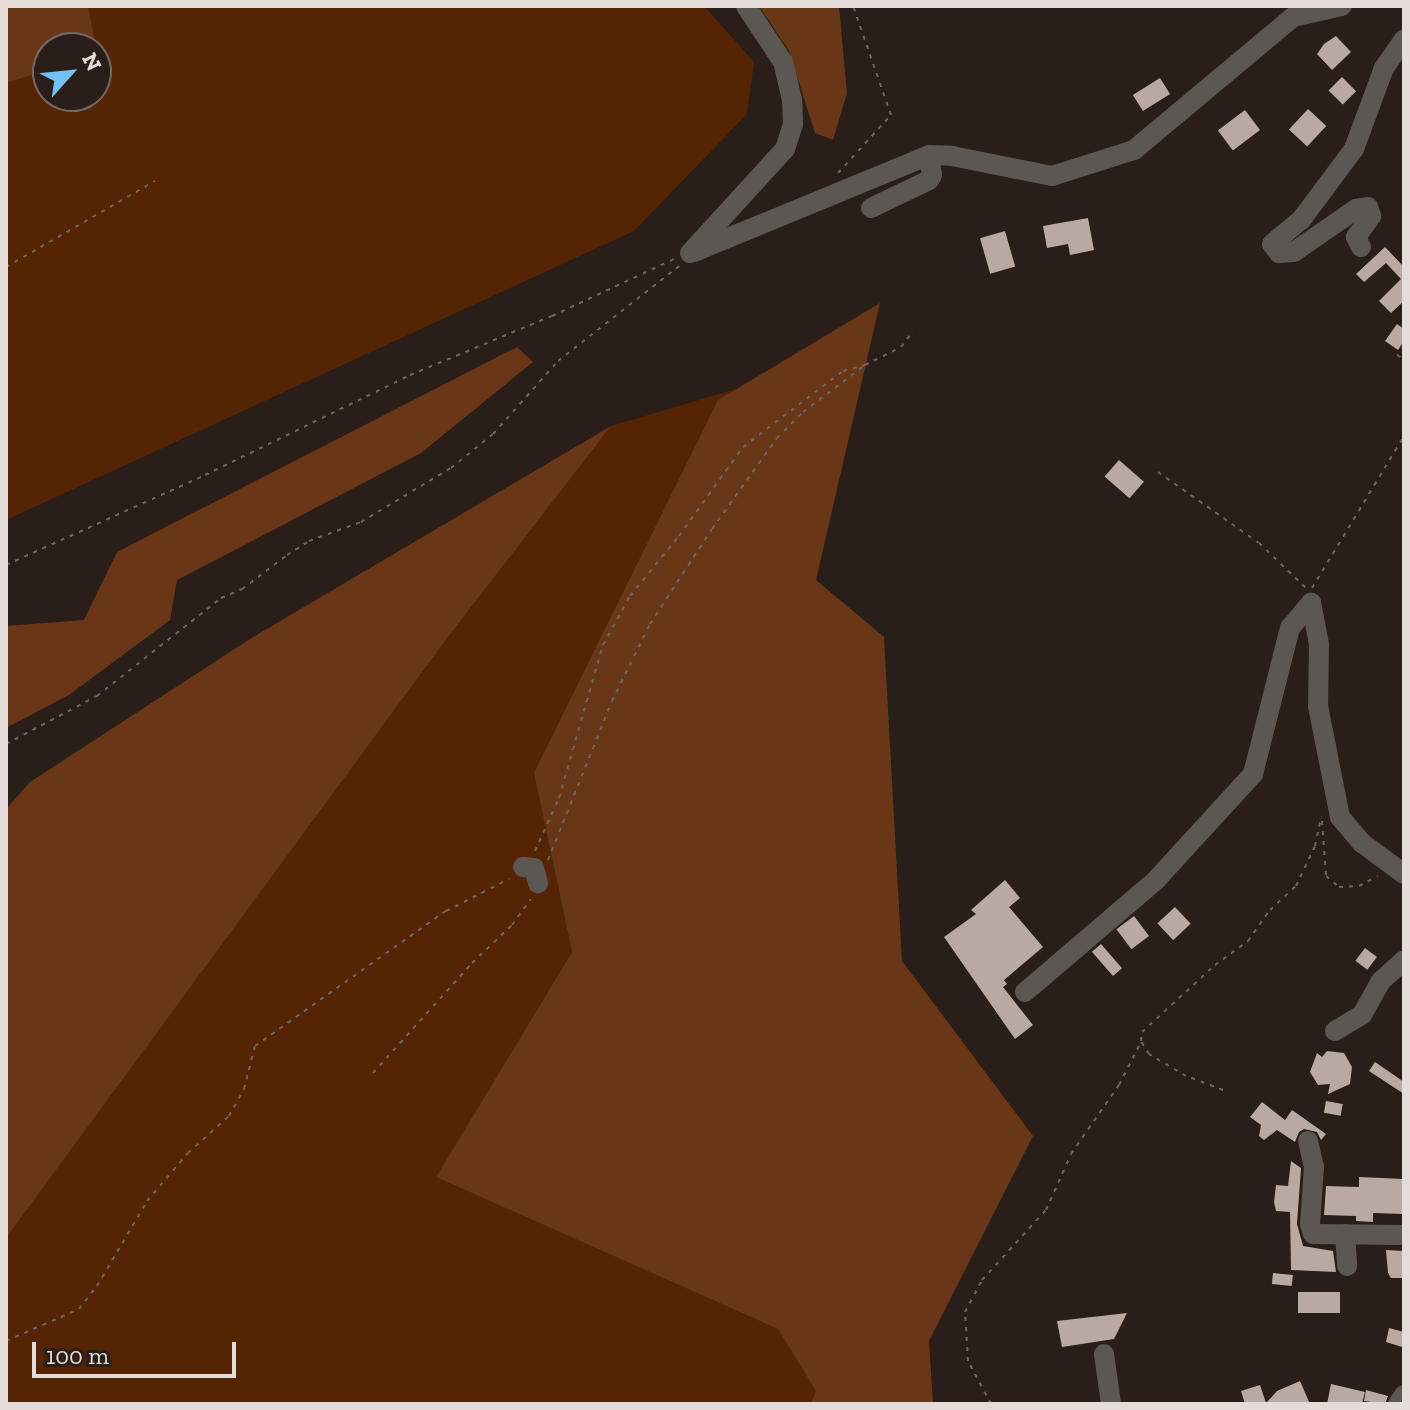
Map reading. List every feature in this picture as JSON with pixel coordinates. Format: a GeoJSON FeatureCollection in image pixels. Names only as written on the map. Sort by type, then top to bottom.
{"type":"FeatureCollection","features":[{"type":"Feature","properties":{"kind":"street"},"geometry":{"type":"LineString","coordinates":[[690,253],[785,149],[793,124],[792,100],[783,62],[746,6]]}},
{"type":"Feature","properties":{"kind":"street"},"geometry":{"type":"LineString","coordinates":[[690,253],[929,155],[952,156],[1052,176],[1134,150],[1293,17],[1342,6]]}},
{"type":"Feature","properties":{"kind":"street"},"geometry":{"type":"LineString","coordinates":[[1361,247],[1356,237],[1371,216],[1368,207],[1356,209],[1294,252],[1279,253],[1272,244],[1301,220],[1354,149],[1384,68],[1404,39]]}},
{"type":"Feature","properties":{"kind":"street"},"geometry":{"type":"LineString","coordinates":[[871,208],[929,180],[932,175],[929,155]]}},
{"type":"Feature","properties":{"kind":"street"},"geometry":{"type":"LineString","coordinates":[[1025,992],[1156,880],[1253,774],[1290,628],[1311,603],[1319,644],[1318,706],[1340,817],[1351,833],[1398,871]]}},
{"type":"Feature","properties":{"kind":"street"},"geometry":{"type":"LineString","coordinates":[[523,867],[534,868],[538,883]]}},
{"type":"Feature","properties":{"kind":"street"},"geometry":{"type":"LineString","coordinates":[[1335,1031],[1362,1015],[1381,981],[1404,960]]}},
{"type":"Feature","properties":{"kind":"street"},"geometry":{"type":"LineString","coordinates":[[1308,1141],[1314,1167],[1310,1224],[1313,1234],[1404,1235]]}},
{"type":"Feature","properties":{"kind":"street"},"geometry":{"type":"LineString","coordinates":[[1345,1234],[1347,1266]]}},
{"type":"Feature","properties":{"kind":"street"},"geometry":{"type":"LineString","coordinates":[[1104,1354],[1111,1404]]}},
{"type":"Feature","properties":{"kind":"street"},"geometry":{"type":"LineString","coordinates":[[1398,1404],[1404,1395]]}},
{"type":"Feature","properties":{"kind":"path"},"geometry":{"type":"LineString","coordinates":[[834,178],[891,115],[853,6]]}},
{"type":"Feature","properties":{"kind":"path"},"geometry":{"type":"LineString","coordinates":[[6,267],[155,181]]}},
{"type":"Feature","properties":{"kind":"path"},"geometry":{"type":"LineString","coordinates":[[6,565],[205,475],[423,369],[690,253]]}},
{"type":"Feature","properties":{"kind":"path"},"geometry":{"type":"LineString","coordinates":[[6,744],[97,696],[221,598],[242,589],[309,541],[361,522],[451,468],[493,434],[558,361],[683,264],[690,253]]}},
{"type":"Feature","properties":{"kind":"path"},"geometry":{"type":"LineString","coordinates":[[373,1073],[530,902],[612,701],[650,624],[777,438],[803,412],[865,365],[901,347],[913,331]]}},
{"type":"Feature","properties":{"kind":"path"},"geometry":{"type":"LineString","coordinates":[[1397,355],[1404,359]]}},
{"type":"Feature","properties":{"kind":"path"},"geometry":{"type":"LineString","coordinates":[[6,1341],[79,1309],[97,1286],[147,1201],[195,1145],[229,1116],[244,1089],[255,1046],[446,911],[502,885],[530,861],[559,798],[603,645],[630,596],[679,536],[743,447],[843,371],[865,365]]}},
{"type":"Feature","properties":{"kind":"path"},"geometry":{"type":"LineString","coordinates":[[1158,472],[1259,543],[1309,592],[1404,436]]}},
{"type":"Feature","properties":{"kind":"path"},"geometry":{"type":"LineString","coordinates":[[991,1404],[968,1361],[965,1312],[982,1280],[1046,1210],[1071,1154],[1119,1085],[1141,1041],[1142,1032],[1186,996],[1215,965],[1248,941],[1270,910],[1296,886],[1315,846],[1322,815],[1326,876],[1339,887],[1359,886],[1398,871]]}},
{"type":"Feature","properties":{"kind":"path"},"geometry":{"type":"LineString","coordinates":[[1141,1041],[1149,1054],[1169,1066],[1223,1090]]}},
{"type":"Feature","properties":{"kind":"shaded area"},"geometry":{"type":"Polygon","coordinates":[[[6,6],[88,6],[93,32],[32,32],[32,75],[6,83],[6,6]]]}},
{"type":"Feature","properties":{"kind":"shaded area"},"geometry":{"type":"Polygon","coordinates":[[[88,6],[704,6],[754,62],[747,114],[634,231],[6,520],[6,83],[32,75],[32,112],[112,112],[112,32],[93,32],[88,6]]]}},
{"type":"Feature","properties":{"kind":"shaded area"},"geometry":{"type":"Polygon","coordinates":[[[759,6],[839,6],[847,93],[833,140],[815,133],[789,51],[759,6]]]}},
{"type":"Feature","properties":{"kind":"shaded area"},"geometry":{"type":"Polygon","coordinates":[[[880,303],[816,580],[884,637],[902,961],[1033,1136],[929,1341],[933,1404],[811,1404],[816,1391],[778,1329],[436,1177],[572,952],[534,773],[718,400],[880,303]]]}},
{"type":"Feature","properties":{"kind":"shaded area"},"geometry":{"type":"Polygon","coordinates":[[[517,347],[533,362],[421,453],[177,580],[170,620],[69,695],[6,728],[6,626],[84,620],[117,552],[517,347]]]}},
{"type":"Feature","properties":{"kind":"shaded area"},"geometry":{"type":"Polygon","coordinates":[[[736,389],[534,773],[572,952],[436,1177],[778,1329],[817,1391],[811,1404],[6,1404],[6,1238],[445,641],[611,426],[736,389]]]}},
{"type":"Feature","properties":{"kind":"shaded area"},"geometry":{"type":"Polygon","coordinates":[[[611,426],[445,641],[6,1238],[6,809],[30,782],[253,637],[611,426]]]}},
{"type":"Feature","properties":{"kind":"building"},"geometry":{"type":"Polygon","coordinates":[[[1336,36],[1351,52],[1332,70],[1317,54],[1324,44],[1336,36]]]}},
{"type":"Feature","properties":{"kind":"building"},"geometry":{"type":"Polygon","coordinates":[[[1342,77],[1356,91],[1343,105],[1329,90],[1342,77]]]}},
{"type":"Feature","properties":{"kind":"building"},"geometry":{"type":"Polygon","coordinates":[[[1160,78],[1170,94],[1143,111],[1133,95],[1160,78]]]}},
{"type":"Feature","properties":{"kind":"building"},"geometry":{"type":"Polygon","coordinates":[[[1308,109],[1326,126],[1307,147],[1289,129],[1308,109]]]}},
{"type":"Feature","properties":{"kind":"building"},"geometry":{"type":"Polygon","coordinates":[[[1245,110],[1260,130],[1233,150],[1218,130],[1245,110]]]}},
{"type":"Feature","properties":{"kind":"building"},"geometry":{"type":"Polygon","coordinates":[[[1088,218],[1094,250],[1070,255],[1068,244],[1047,248],[1043,226],[1088,218]]]}},
{"type":"Feature","properties":{"kind":"building"},"geometry":{"type":"Polygon","coordinates":[[[1005,231],[1015,267],[990,274],[980,238],[1005,231]]]}},
{"type":"Feature","properties":{"kind":"building"},"geometry":{"type":"Polygon","coordinates":[[[1385,247],[1404,267],[1404,301],[1391,313],[1379,301],[1401,279],[1386,263],[1364,282],[1356,274],[1385,247]]]}},
{"type":"Feature","properties":{"kind":"building"},"geometry":{"type":"Polygon","coordinates":[[[1397,324],[1404,329],[1404,341],[1398,350],[1385,341],[1397,324]]]}},
{"type":"Feature","properties":{"kind":"building"},"geometry":{"type":"Polygon","coordinates":[[[1119,460],[1144,482],[1129,498],[1105,477],[1119,460]]]}},
{"type":"Feature","properties":{"kind":"building"},"geometry":{"type":"Polygon","coordinates":[[[1005,880],[1020,898],[1009,907],[1043,947],[1004,980],[1007,984],[1003,987],[1033,1025],[1015,1039],[944,937],[976,914],[971,910],[1005,880]]]}},
{"type":"Feature","properties":{"kind":"building"},"geometry":{"type":"Polygon","coordinates":[[[1175,907],[1191,924],[1173,940],[1157,923],[1175,907]]]}},
{"type":"Feature","properties":{"kind":"building"},"geometry":{"type":"Polygon","coordinates":[[[1134,916],[1149,936],[1131,949],[1116,929],[1134,916]]]}},
{"type":"Feature","properties":{"kind":"building"},"geometry":{"type":"Polygon","coordinates":[[[1101,944],[1122,968],[1113,976],[1092,952],[1101,944]]]}},
{"type":"Feature","properties":{"kind":"building"},"geometry":{"type":"Polygon","coordinates":[[[1365,948],[1377,957],[1367,970],[1355,961],[1365,948]]]}},
{"type":"Feature","properties":{"kind":"building"},"geometry":{"type":"Polygon","coordinates":[[[1327,1051],[1344,1053],[1352,1067],[1350,1084],[1328,1094],[1330,1084],[1318,1085],[1310,1072],[1317,1053],[1322,1057],[1327,1051]]]}},
{"type":"Feature","properties":{"kind":"building"},"geometry":{"type":"Polygon","coordinates":[[[1375,1062],[1404,1082],[1404,1094],[1369,1071],[1375,1062]]]}},
{"type":"Feature","properties":{"kind":"building"},"geometry":{"type":"Polygon","coordinates":[[[1326,1101],[1343,1104],[1341,1116],[1324,1113],[1326,1101]]]}},
{"type":"Feature","properties":{"kind":"building"},"geometry":{"type":"Polygon","coordinates":[[[1262,1102],[1285,1120],[1292,1110],[1326,1134],[1321,1140],[1317,1132],[1304,1129],[1299,1132],[1295,1142],[1277,1130],[1264,1140],[1259,1136],[1261,1125],[1250,1117],[1262,1102]]]}},
{"type":"Feature","properties":{"kind":"building"},"geometry":{"type":"Polygon","coordinates":[[[1291,1161],[1301,1168],[1297,1224],[1303,1246],[1333,1251],[1336,1272],[1291,1270],[1290,1212],[1276,1211],[1274,1202],[1276,1185],[1288,1186],[1291,1161]]]}},
{"type":"Feature","properties":{"kind":"building"},"geometry":{"type":"Polygon","coordinates":[[[1359,1177],[1404,1179],[1404,1214],[1373,1213],[1373,1222],[1356,1221],[1356,1216],[1324,1215],[1326,1186],[1359,1187],[1359,1177]]]}},
{"type":"Feature","properties":{"kind":"building"},"geometry":{"type":"Polygon","coordinates":[[[1386,1250],[1404,1251],[1404,1278],[1391,1278],[1386,1250]]]}},
{"type":"Feature","properties":{"kind":"building"},"geometry":{"type":"Polygon","coordinates":[[[1273,1273],[1293,1275],[1292,1286],[1272,1284],[1273,1273]]]}},
{"type":"Feature","properties":{"kind":"building"},"geometry":{"type":"Polygon","coordinates":[[[1298,1292],[1340,1292],[1340,1313],[1298,1313],[1298,1292]]]}},
{"type":"Feature","properties":{"kind":"building"},"geometry":{"type":"Polygon","coordinates":[[[1127,1313],[1114,1339],[1062,1347],[1057,1321],[1127,1313]]]}},
{"type":"Feature","properties":{"kind":"building"},"geometry":{"type":"Polygon","coordinates":[[[1389,1328],[1404,1332],[1402,1347],[1386,1342],[1389,1328]]]}},
{"type":"Feature","properties":{"kind":"building"},"geometry":{"type":"Polygon","coordinates":[[[1300,1381],[1310,1404],[1245,1404],[1241,1391],[1260,1385],[1266,1403],[1277,1391],[1300,1381]]]}},
{"type":"Feature","properties":{"kind":"building"},"geometry":{"type":"Polygon","coordinates":[[[1331,1384],[1365,1392],[1362,1404],[1327,1404],[1331,1384]]]}},
{"type":"Feature","properties":{"kind":"building"},"geometry":{"type":"Polygon","coordinates":[[[1366,1390],[1388,1396],[1385,1404],[1364,1401],[1366,1390]]]}}]}
